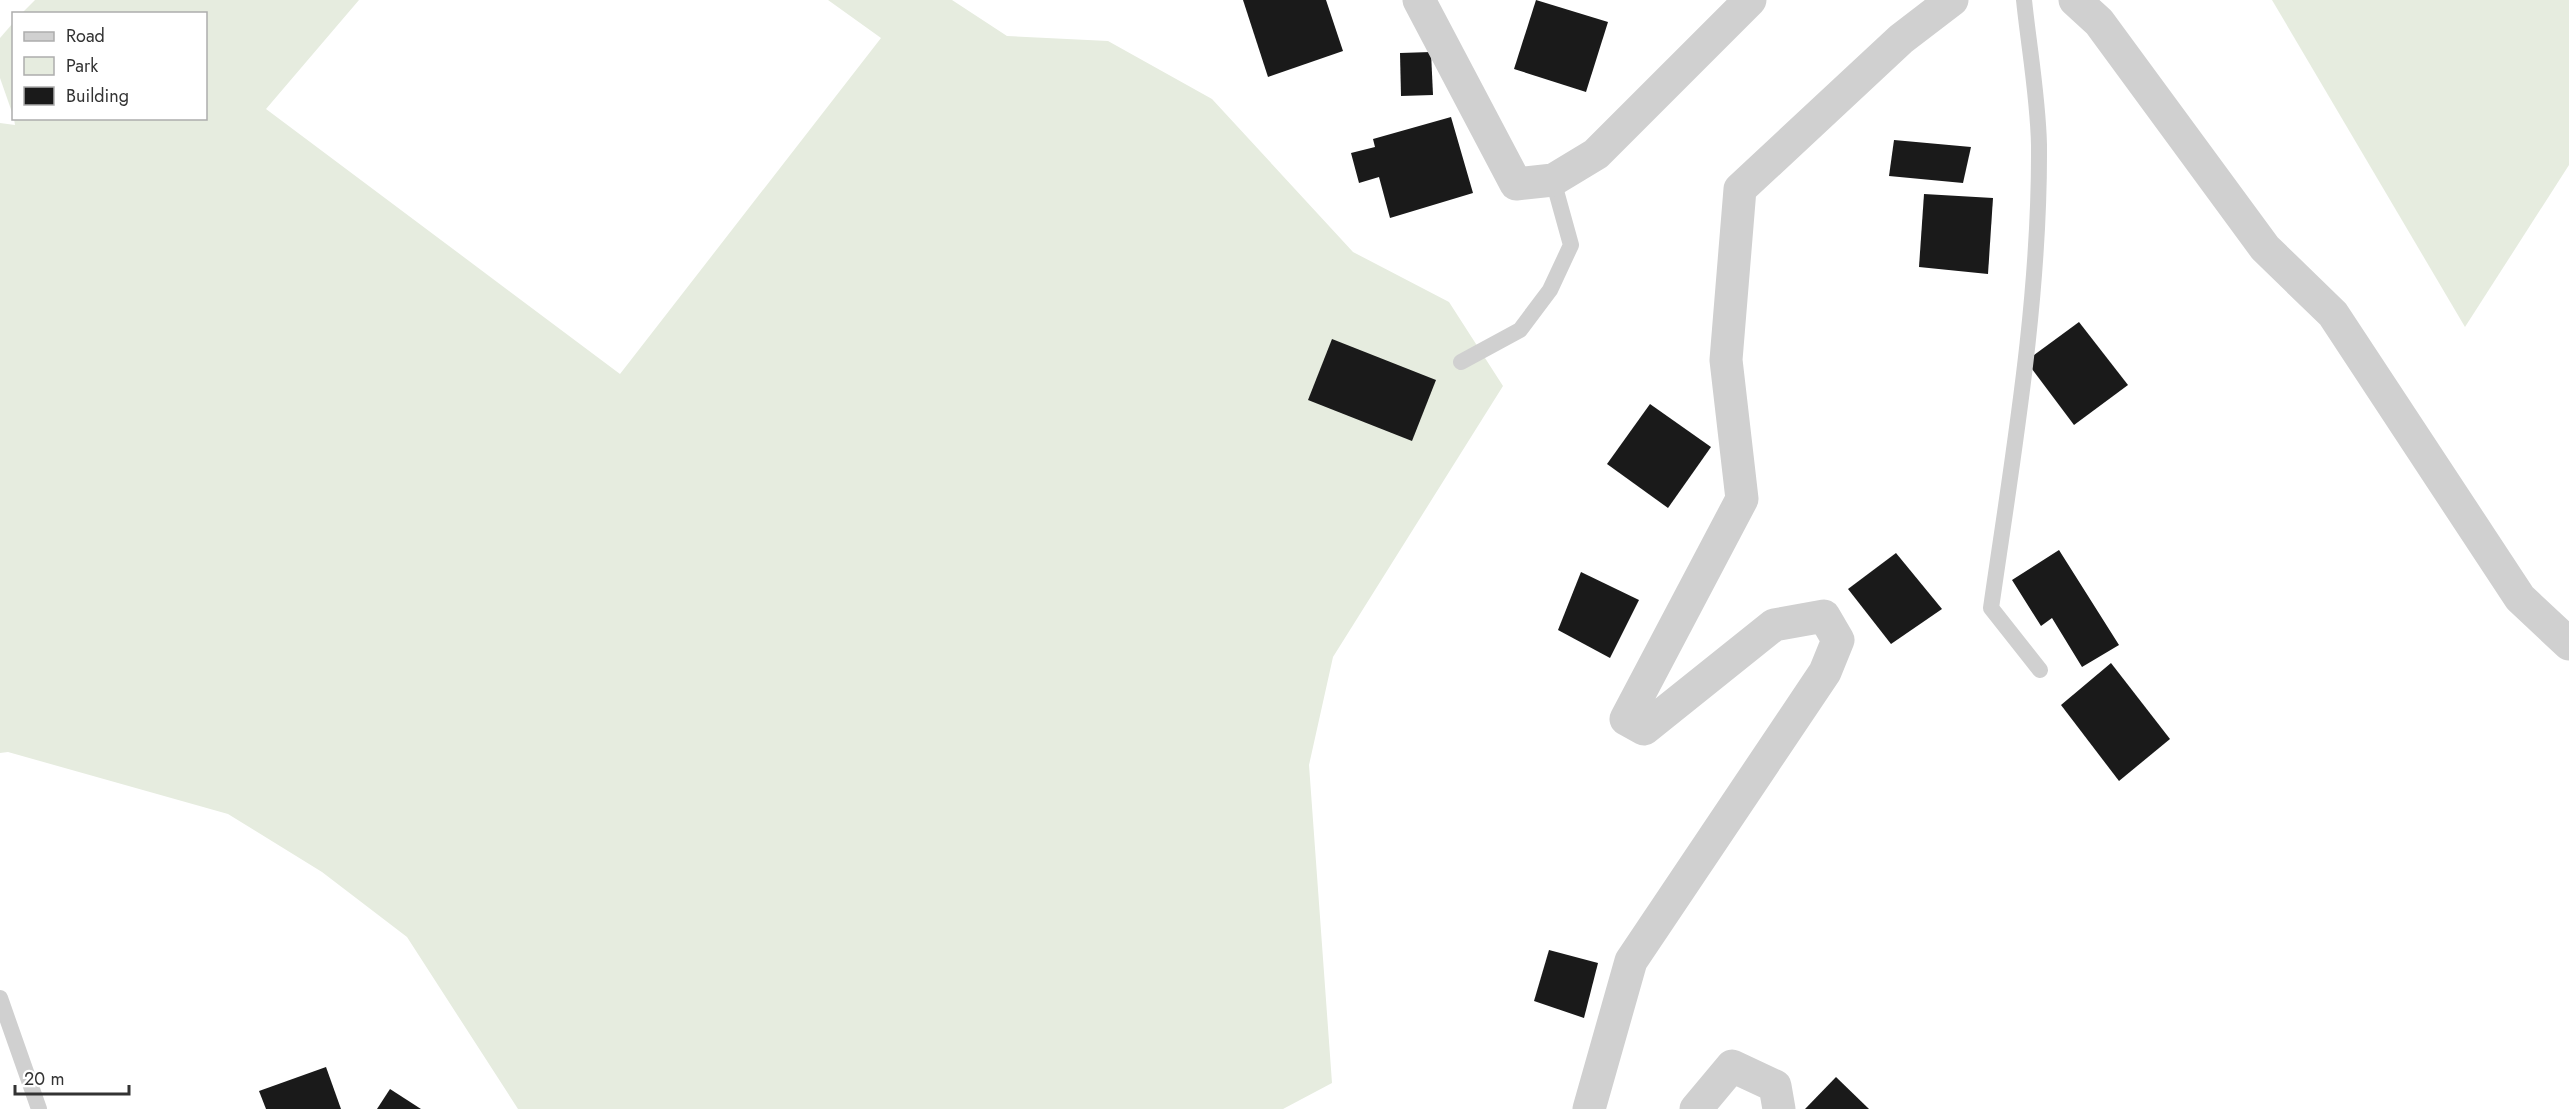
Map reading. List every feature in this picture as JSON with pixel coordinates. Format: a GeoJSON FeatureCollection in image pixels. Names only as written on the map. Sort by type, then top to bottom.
{"type":"FeatureCollection","features":[{"type":"Feature","properties":{"kind":"street"},"geometry":{"type":"LineString","coordinates":[[1419,0],[1516,184],[1553,180],[1596,154],[1750,0]]}},
{"type":"Feature","properties":{"kind":"street"},"geometry":{"type":"LineString","coordinates":[[1589,1109],[1631,961],[1825,672],[1838,640],[1824,616],[1774,626],[1644,729],[1626,719],[1742,499],[1726,360],[1740,189],[1901,39],[1952,0]]}},
{"type":"Feature","properties":{"kind":"street"},"geometry":{"type":"LineString","coordinates":[[2075,0],[2099,22],[2265,248],[2333,314],[2520,598],[2569,644]]}},
{"type":"Feature","properties":{"kind":"street"},"geometry":{"type":"LineString","coordinates":[[1695,1109],[1732,1066],[1775,1086],[1779,1109]]}},
{"type":"Feature","properties":{"kind":"lane"},"geometry":{"type":"LineString","coordinates":[[2024,0],[2039,144],[2032,298],[2026,361],[1991,608],[2040,670]]}},
{"type":"Feature","properties":{"kind":"lane"},"geometry":{"type":"LineString","coordinates":[[1461,362],[1520,330],[1550,290],[1570,245],[1553,180]]}},
{"type":"Feature","properties":{"kind":"lane"},"geometry":{"type":"LineString","coordinates":[[0,998],[39,1109]]}},
{"type":"Feature","properties":{"kind":"green space"},"geometry":{"type":"Polygon","coordinates":[[[35,0],[359,0],[266,109],[620,374],[881,38],[828,0],[952,0],[1007,36],[1108,41],[1212,99],[1353,252],[1449,302],[1503,386],[1333,657],[1309,765],[1332,1083],[1283,1109],[518,1109],[407,937],[322,872],[228,814],[8,752],[0,753],[0,123],[15,125],[14,120],[207,120],[207,12],[23,12],[35,0]]]}},
{"type":"Feature","properties":{"kind":"green space"},"geometry":{"type":"Polygon","coordinates":[[[2272,0],[2569,0],[2569,165],[2465,327],[2272,0]]]}},
{"type":"Feature","properties":{"kind":"green space"},"geometry":{"type":"Polygon","coordinates":[[[12,24],[12,112],[0,78],[0,38],[12,24]]]}},
{"type":"Feature","properties":{"kind":"building"},"geometry":{"type":"Polygon","coordinates":[[[1243,0],[1326,0],[1343,51],[1268,77],[1243,0]]]}},
{"type":"Feature","properties":{"kind":"building"},"geometry":{"type":"Polygon","coordinates":[[[1536,0],[1608,22],[1586,92],[1514,69],[1536,0]]]}},
{"type":"Feature","properties":{"kind":"building"},"geometry":{"type":"Polygon","coordinates":[[[1431,52],[1433,95],[1401,96],[1400,53],[1431,52]]]}},
{"type":"Feature","properties":{"kind":"building"},"geometry":{"type":"Polygon","coordinates":[[[1451,117],[1473,193],[1390,218],[1379,177],[1359,183],[1351,153],[1375,147],[1373,139],[1451,117]]]}},
{"type":"Feature","properties":{"kind":"building"},"geometry":{"type":"Polygon","coordinates":[[[1894,140],[1971,147],[1963,183],[1889,176],[1894,140]]]}},
{"type":"Feature","properties":{"kind":"building"},"geometry":{"type":"Polygon","coordinates":[[[1924,194],[1993,198],[1988,274],[1919,267],[1924,194]]]}},
{"type":"Feature","properties":{"kind":"building"},"geometry":{"type":"Polygon","coordinates":[[[2079,322],[2128,385],[2074,425],[2026,361],[2079,322]]]}},
{"type":"Feature","properties":{"kind":"building"},"geometry":{"type":"Polygon","coordinates":[[[1332,339],[1436,380],[1412,441],[1308,400],[1332,339]]]}},
{"type":"Feature","properties":{"kind":"building"},"geometry":{"type":"Polygon","coordinates":[[[1650,404],[1711,447],[1668,508],[1607,464],[1650,404]]]}},
{"type":"Feature","properties":{"kind":"building"},"geometry":{"type":"Polygon","coordinates":[[[2059,550],[2119,645],[2082,667],[2052,618],[2041,626],[2012,580],[2059,550]]]}},
{"type":"Feature","properties":{"kind":"building"},"geometry":{"type":"Polygon","coordinates":[[[1896,553],[1942,609],[1891,644],[1848,589],[1896,553]]]}},
{"type":"Feature","properties":{"kind":"building"},"geometry":{"type":"Polygon","coordinates":[[[1581,572],[1639,600],[1610,658],[1558,630],[1581,572]]]}},
{"type":"Feature","properties":{"kind":"building"},"geometry":{"type":"Polygon","coordinates":[[[2111,663],[2170,739],[2119,781],[2061,705],[2111,663]]]}},
{"type":"Feature","properties":{"kind":"building"},"geometry":{"type":"Polygon","coordinates":[[[1549,950],[1598,963],[1584,1018],[1534,1001],[1549,950]]]}},
{"type":"Feature","properties":{"kind":"building"},"geometry":{"type":"Polygon","coordinates":[[[326,1067],[341,1109],[266,1109],[259,1091],[326,1067]]]}},
{"type":"Feature","properties":{"kind":"building"},"geometry":{"type":"Polygon","coordinates":[[[1836,1077],[1869,1109],[1805,1109],[1836,1077]]]}},
{"type":"Feature","properties":{"kind":"building"},"geometry":{"type":"Polygon","coordinates":[[[390,1089],[421,1109],[377,1109],[390,1089]]]}}]}
